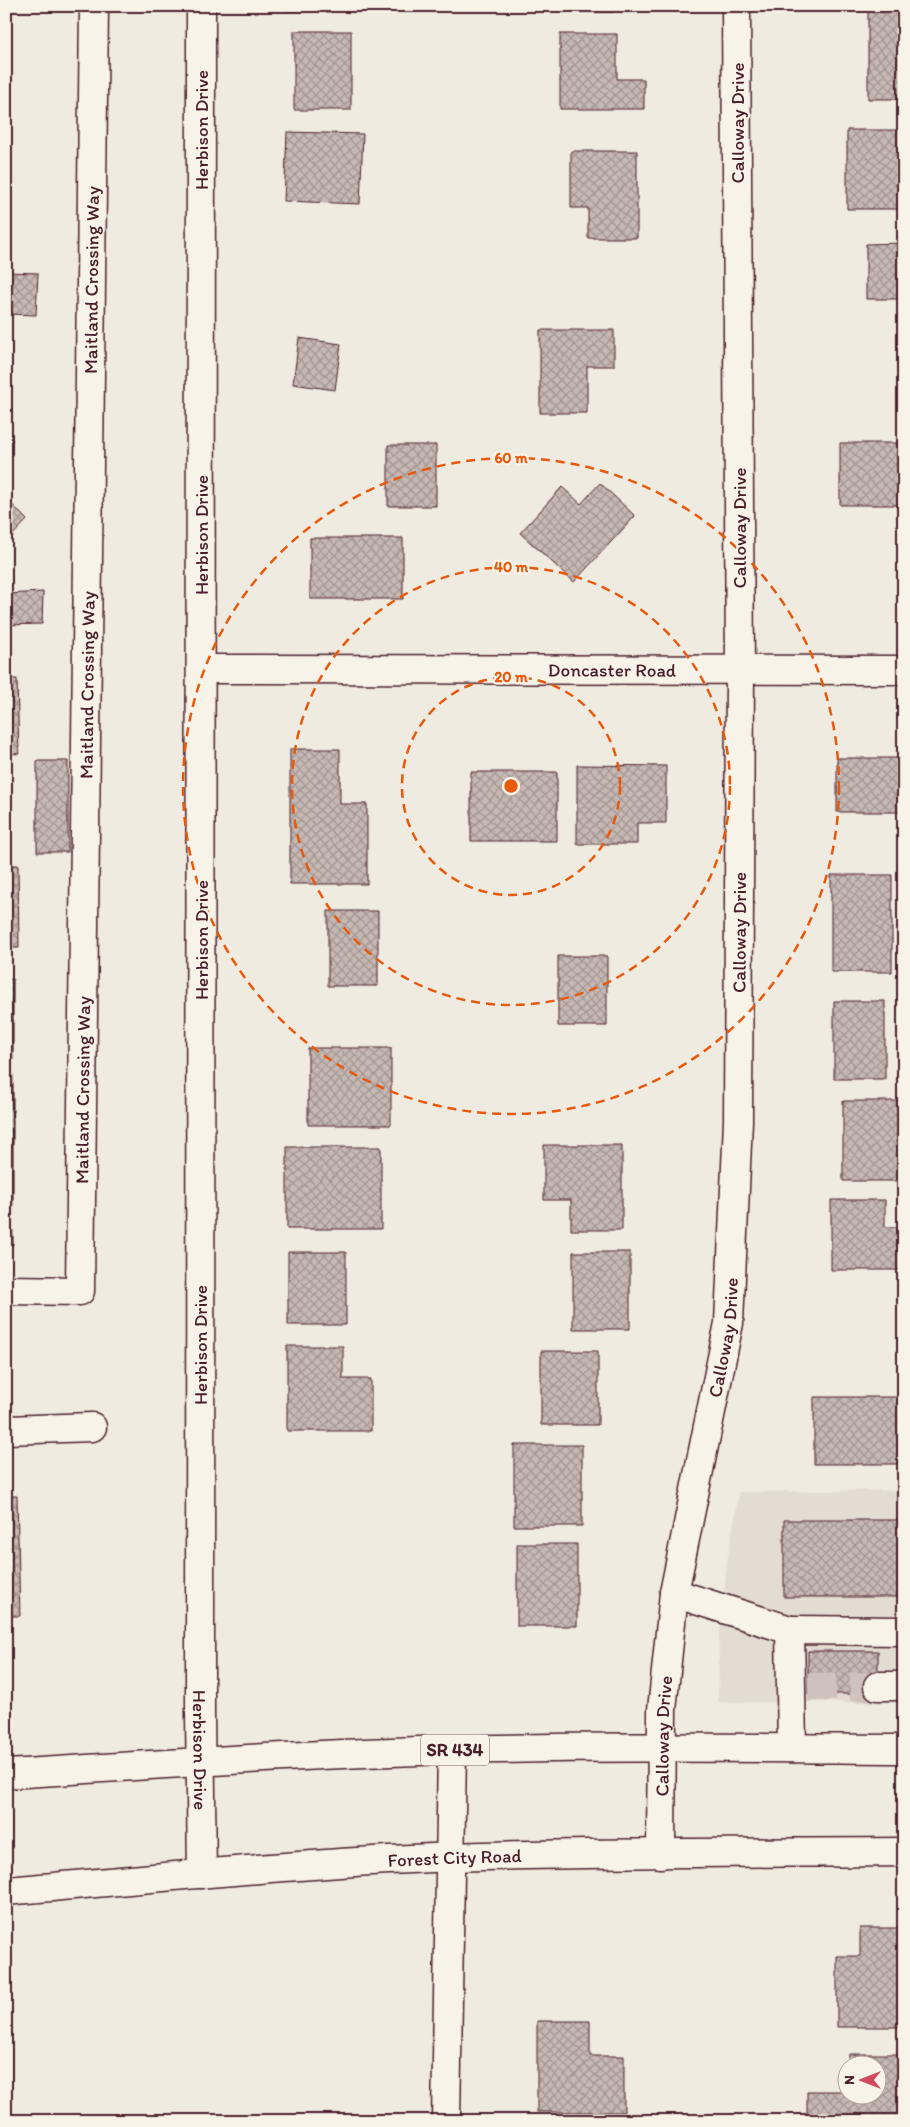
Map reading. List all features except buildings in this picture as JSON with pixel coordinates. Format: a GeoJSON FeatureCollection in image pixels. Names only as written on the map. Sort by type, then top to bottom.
{"type":"FeatureCollection","features":[{"type":"Feature","properties":{"kind":"street","name":"Maitland Crossing Way"},"geometry":{"type":"LineString","coordinates":[[6,1290],[80,1291],[94,6]]}},
{"type":"Feature","properties":{"kind":"street","name":"Herbison Drive"},"geometry":{"type":"LineString","coordinates":[[201,6],[202,1874]]}},
{"type":"Feature","properties":{"kind":"street","name":"Calloway Drive"},"geometry":{"type":"LineString","coordinates":[[661,1854],[662,1710],[674,1593],[729,1323],[738,1121],[740,670],[736,6]]}},
{"type":"Feature","properties":{"kind":"street","name":"Doncaster Road"},"geometry":{"type":"LineString","coordinates":[[201,669],[904,670]]}},
{"type":"Feature","properties":{"kind":"street"},"geometry":{"type":"LineString","coordinates":[[6,1430],[92,1427]]}},
{"type":"Feature","properties":{"kind":"street"},"geometry":{"type":"LineString","coordinates":[[674,1593],[790,1630],[904,1631]]}},
{"type":"Feature","properties":{"kind":"street"},"geometry":{"type":"LineString","coordinates":[[790,1630],[800,1687],[792,1748]]}},
{"type":"Feature","properties":{"kind":"street","name":"SR 434"},"geometry":{"type":"LineString","coordinates":[[6,1774],[201,1762],[452,1750],[662,1747],[904,1749]]}},
{"type":"Feature","properties":{"kind":"street"},"geometry":{"type":"LineString","coordinates":[[446,2121],[452,1750]]}},
{"type":"Feature","properties":{"kind":"street","name":"Forest City Road"},"geometry":{"type":"LineString","coordinates":[[6,1891],[327,1864],[450,1858],[904,1852]]}},
{"type":"Feature","properties":{"kind":"shaded area"},"geometry":{"type":"Polygon","coordinates":[[[904,1490],[904,1703],[718,1702],[719,1639],[727,1563],[739,1492],[904,1490]]]}},
{"type":"Feature","properties":{"kind":"tunnel"},"geometry":{"type":"LineString","coordinates":[[808,1687],[878,1686]]}}]}
